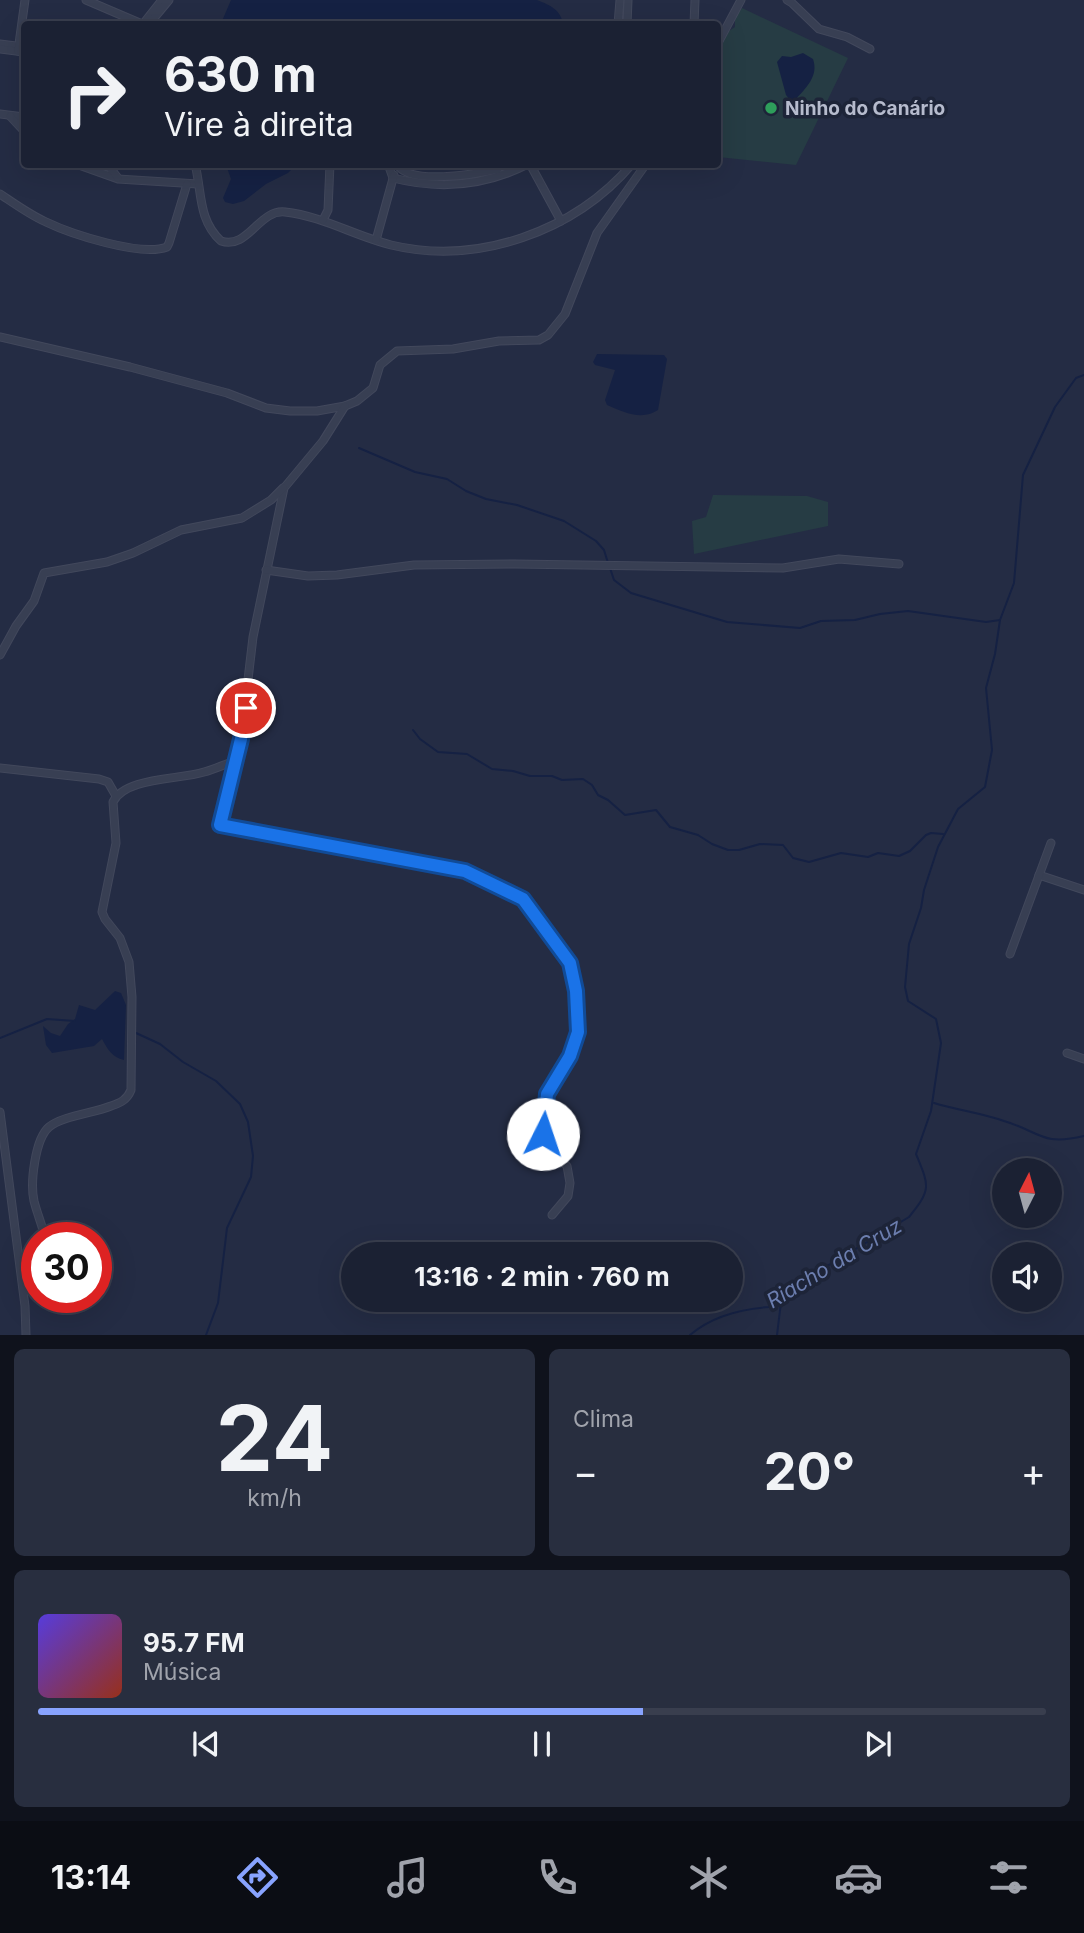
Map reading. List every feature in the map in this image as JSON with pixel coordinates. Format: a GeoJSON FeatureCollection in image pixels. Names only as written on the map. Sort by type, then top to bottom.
{"type":"FeatureCollection","features":[{"type":"Feature","properties":{"kind":"street"},"geometry":{"type":"LineString","coordinates":[[24,21],[26,0]]}},
{"type":"Feature","properties":{"kind":"street"},"geometry":{"type":"LineString","coordinates":[[86,0],[136,21]]}},
{"type":"Feature","properties":{"kind":"street"},"geometry":{"type":"LineString","coordinates":[[145,21],[162,0]]}},
{"type":"Feature","properties":{"kind":"street"},"geometry":{"type":"LineString","coordinates":[[152,21],[169,0]]}},
{"type":"Feature","properties":{"kind":"street"},"geometry":{"type":"LineString","coordinates":[[618,21],[620,0]]}},
{"type":"Feature","properties":{"kind":"street"},"geometry":{"type":"LineString","coordinates":[[627,21],[628,0]]}},
{"type":"Feature","properties":{"kind":"street"},"geometry":{"type":"LineString","coordinates":[[694,21],[695,0]]}},
{"type":"Feature","properties":{"kind":"street"},"geometry":{"type":"LineString","coordinates":[[721,37],[741,0]]}},
{"type":"Feature","properties":{"kind":"street"},"geometry":{"type":"LineString","coordinates":[[787,0],[818,29],[847,37],[870,49]]}},
{"type":"Feature","properties":{"kind":"street"},"geometry":{"type":"LineString","coordinates":[[0,44],[21,49]]}},
{"type":"Feature","properties":{"kind":"street"},"geometry":{"type":"LineString","coordinates":[[0,49],[21,49]]}},
{"type":"Feature","properties":{"kind":"street"},"geometry":{"type":"LineString","coordinates":[[0,114],[21,117]]}},
{"type":"Feature","properties":{"kind":"street"},"geometry":{"type":"LineString","coordinates":[[9,115],[21,128]]}},
{"type":"Feature","properties":{"kind":"street"},"geometry":{"type":"LineString","coordinates":[[87,168],[118,179],[187,184],[197,181]]}},
{"type":"Feature","properties":{"kind":"street"},"geometry":{"type":"LineString","coordinates":[[110,168],[118,179]]}},
{"type":"Feature","properties":{"kind":"street"},"geometry":{"type":"LineString","coordinates":[[190,168],[197,181]]}},
{"type":"Feature","properties":{"kind":"street"},"geometry":{"type":"LineString","coordinates":[[195,168],[200,202],[208,225],[217,238],[226,243],[238,240],[267,216],[279,211],[323,220],[405,248],[442,251],[470,249],[524,237],[561,221],[594,200],[628,168]]}},
{"type":"Feature","properties":{"kind":"street"},"geometry":{"type":"LineString","coordinates":[[323,220],[328,210],[330,168]]}},
{"type":"Feature","properties":{"kind":"street"},"geometry":{"type":"LineString","coordinates":[[389,168],[393,178]]}},
{"type":"Feature","properties":{"kind":"street"},"geometry":{"type":"LineString","coordinates":[[376,240],[396,168]]}},
{"type":"Feature","properties":{"kind":"street"},"geometry":{"type":"LineString","coordinates":[[400,168],[430,180]]}},
{"type":"Feature","properties":{"kind":"street"},"geometry":{"type":"LineString","coordinates":[[430,180],[432,168]]}},
{"type":"Feature","properties":{"kind":"street"},"geometry":{"type":"LineString","coordinates":[[531,168],[561,221]]}},
{"type":"Feature","properties":{"kind":"street"},"geometry":{"type":"LineString","coordinates":[[0,337],[130,367],[227,393],[266,408],[317,411],[345,406],[357,401],[373,388],[380,365],[397,351],[453,349],[499,341],[538,340],[548,335],[565,314],[597,233],[643,168]]}},
{"type":"Feature","properties":{"kind":"street"},"geometry":{"type":"LineString","coordinates":[[393,178],[430,180],[500,170]]}},
{"type":"Feature","properties":{"kind":"street"},"geometry":{"type":"LineString","coordinates":[[0,194],[45,222],[74,233],[127,247],[156,250],[167,247],[169,243],[187,184]]}},
{"type":"Feature","properties":{"kind":"street"},"geometry":{"type":"LineString","coordinates":[[0,655],[34,601],[44,573],[107,562],[181,530],[242,518],[271,500],[284,488],[323,441],[345,406]]}},
{"type":"Feature","properties":{"kind":"street"},"geometry":{"type":"LineString","coordinates":[[284,488],[253,637],[244,719],[220,825],[465,871],[523,899],[564,953],[574,975],[578,1032],[570,1056],[551,1085],[544,1104],[545,1146],[567,1166],[570,1183],[568,1196],[552,1215]]}},
{"type":"Feature","properties":{"kind":"street"},"geometry":{"type":"LineString","coordinates":[[266,570],[308,576],[414,565],[783,568],[839,559],[899,564]]}},
{"type":"Feature","properties":{"kind":"street"},"geometry":{"type":"LineString","coordinates":[[40,1222],[33,1198],[33,1181],[43,1135],[49,1127],[59,1122],[123,1101],[131,1090],[132,997],[129,962],[120,938],[102,912],[116,843],[112,812],[116,796],[133,785],[205,772],[235,761]]}},
{"type":"Feature","properties":{"kind":"street"},"geometry":{"type":"LineString","coordinates":[[0,768],[99,779],[108,782],[116,796]]}},
{"type":"Feature","properties":{"kind":"street"},"geometry":{"type":"LineString","coordinates":[[1010,954],[1051,843]]}},
{"type":"Feature","properties":{"kind":"street"},"geometry":{"type":"LineString","coordinates":[[1039,875],[1084,890]]}},
{"type":"Feature","properties":{"kind":"street"},"geometry":{"type":"LineString","coordinates":[[1067,1053],[1084,1059]]}},
{"type":"Feature","properties":{"kind":"street"},"geometry":{"type":"LineString","coordinates":[[0,1112],[26,1335]]}},
{"type":"Feature","properties":{"kind":"shaded area","name":"Ninho do Canário"},"geometry":{"type":"Polygon","coordinates":[[[742,8],[848,58],[796,165],[721,157],[721,43],[726,33],[735,27],[735,16],[742,8]]]}},
{"type":"Feature","properties":{"kind":"shaded area"},"geometry":{"type":"Polygon","coordinates":[[[713,495],[807,496],[828,502],[828,526],[694,554],[692,521],[706,517],[713,495]]]}},
{"type":"Feature","properties":{"kind":"water"},"geometry":{"type":"Polygon","coordinates":[[[231,0],[537,0],[550,6],[562,21],[222,21],[231,0]]]}},
{"type":"Feature","properties":{"kind":"water"},"geometry":{"type":"Polygon","coordinates":[[[803,53],[813,59],[813,76],[795,100],[790,100],[786,95],[777,62],[782,56],[791,57],[803,53]]]}},
{"type":"Feature","properties":{"kind":"water"},"geometry":{"type":"Polygon","coordinates":[[[227,168],[293,168],[244,201],[233,204],[225,202],[223,198],[231,179],[227,168]]]}},
{"type":"Feature","properties":{"kind":"water"},"geometry":{"type":"Polygon","coordinates":[[[597,354],[664,355],[667,359],[658,410],[639,415],[607,405],[605,400],[615,370],[595,365],[593,362],[597,354]]]}},
{"type":"Feature","properties":{"kind":"water"},"geometry":{"type":"Polygon","coordinates":[[[115,991],[121,993],[126,1005],[124,1060],[116,1057],[102,1039],[94,1046],[52,1053],[46,1045],[43,1026],[60,1036],[75,1019],[79,1005],[95,1010],[115,991]]]}},
{"type":"Feature","properties":{"kind":"waterway","name":"Riacho da Cruz"},"geometry":{"type":"LineString","coordinates":[[690,1335],[727,1315],[769,1307],[782,1293],[909,1217],[925,1193],[926,1181],[916,1154],[931,1111],[941,1043],[936,1019],[908,1001],[905,987],[909,944],[938,847],[958,809],[985,787],[992,750],[986,688],[1000,620],[1014,583],[1023,475],[1055,407],[1076,378],[1084,375]]}},
{"type":"Feature","properties":{"kind":"waterway"},"geometry":{"type":"LineString","coordinates":[[359,448],[415,472],[447,479],[486,499],[517,505],[564,521],[596,541],[604,550],[608,563]]}},
{"type":"Feature","properties":{"kind":"waterway"},"geometry":{"type":"LineString","coordinates":[[610,568],[614,580],[631,593],[727,622],[800,628],[821,621],[855,620],[908,611],[986,622],[1000,620]]}},
{"type":"Feature","properties":{"kind":"waterway"},"geometry":{"type":"LineString","coordinates":[[413,730],[420,739],[438,752],[467,754],[492,769],[530,776],[552,776],[562,780],[583,779],[592,785],[598,795],[625,815],[656,810],[670,827],[698,835],[728,850],[760,844],[783,845],[793,858],[809,862],[841,853],[868,857],[878,853],[899,856],[910,851],[926,835],[943,834]]}},
{"type":"Feature","properties":{"kind":"waterway"},"geometry":{"type":"LineString","coordinates":[[0,1038],[47,1019],[75,1021]]}},
{"type":"Feature","properties":{"kind":"waterway"},"geometry":{"type":"LineString","coordinates":[[136,1033],[160,1044],[183,1062],[216,1081],[240,1104],[248,1122],[253,1156],[251,1177],[227,1228],[218,1303],[206,1335]]}},
{"type":"Feature","properties":{"kind":"waterway"},"geometry":{"type":"LineString","coordinates":[[934,1103],[995,1118],[1050,1139],[1084,1136]]}},
{"type":"Feature","properties":{"kind":"waterway"},"geometry":{"type":"LineString","coordinates":[[777,1335],[782,1294]]}},
{"type":"Feature","properties":{"kind":"place","name":"Ninho do Canário"},"geometry":{"type":"Point","coordinates":[771,108]}},
{"type":"Feature","properties":{"kind":"route"},"geometry":{"type":"LineString","coordinates":[[246,708],[220,825],[465,871],[523,899],[564,953],[574,975],[578,1032],[570,1056],[547,1094],[543,1134]]}}]}
